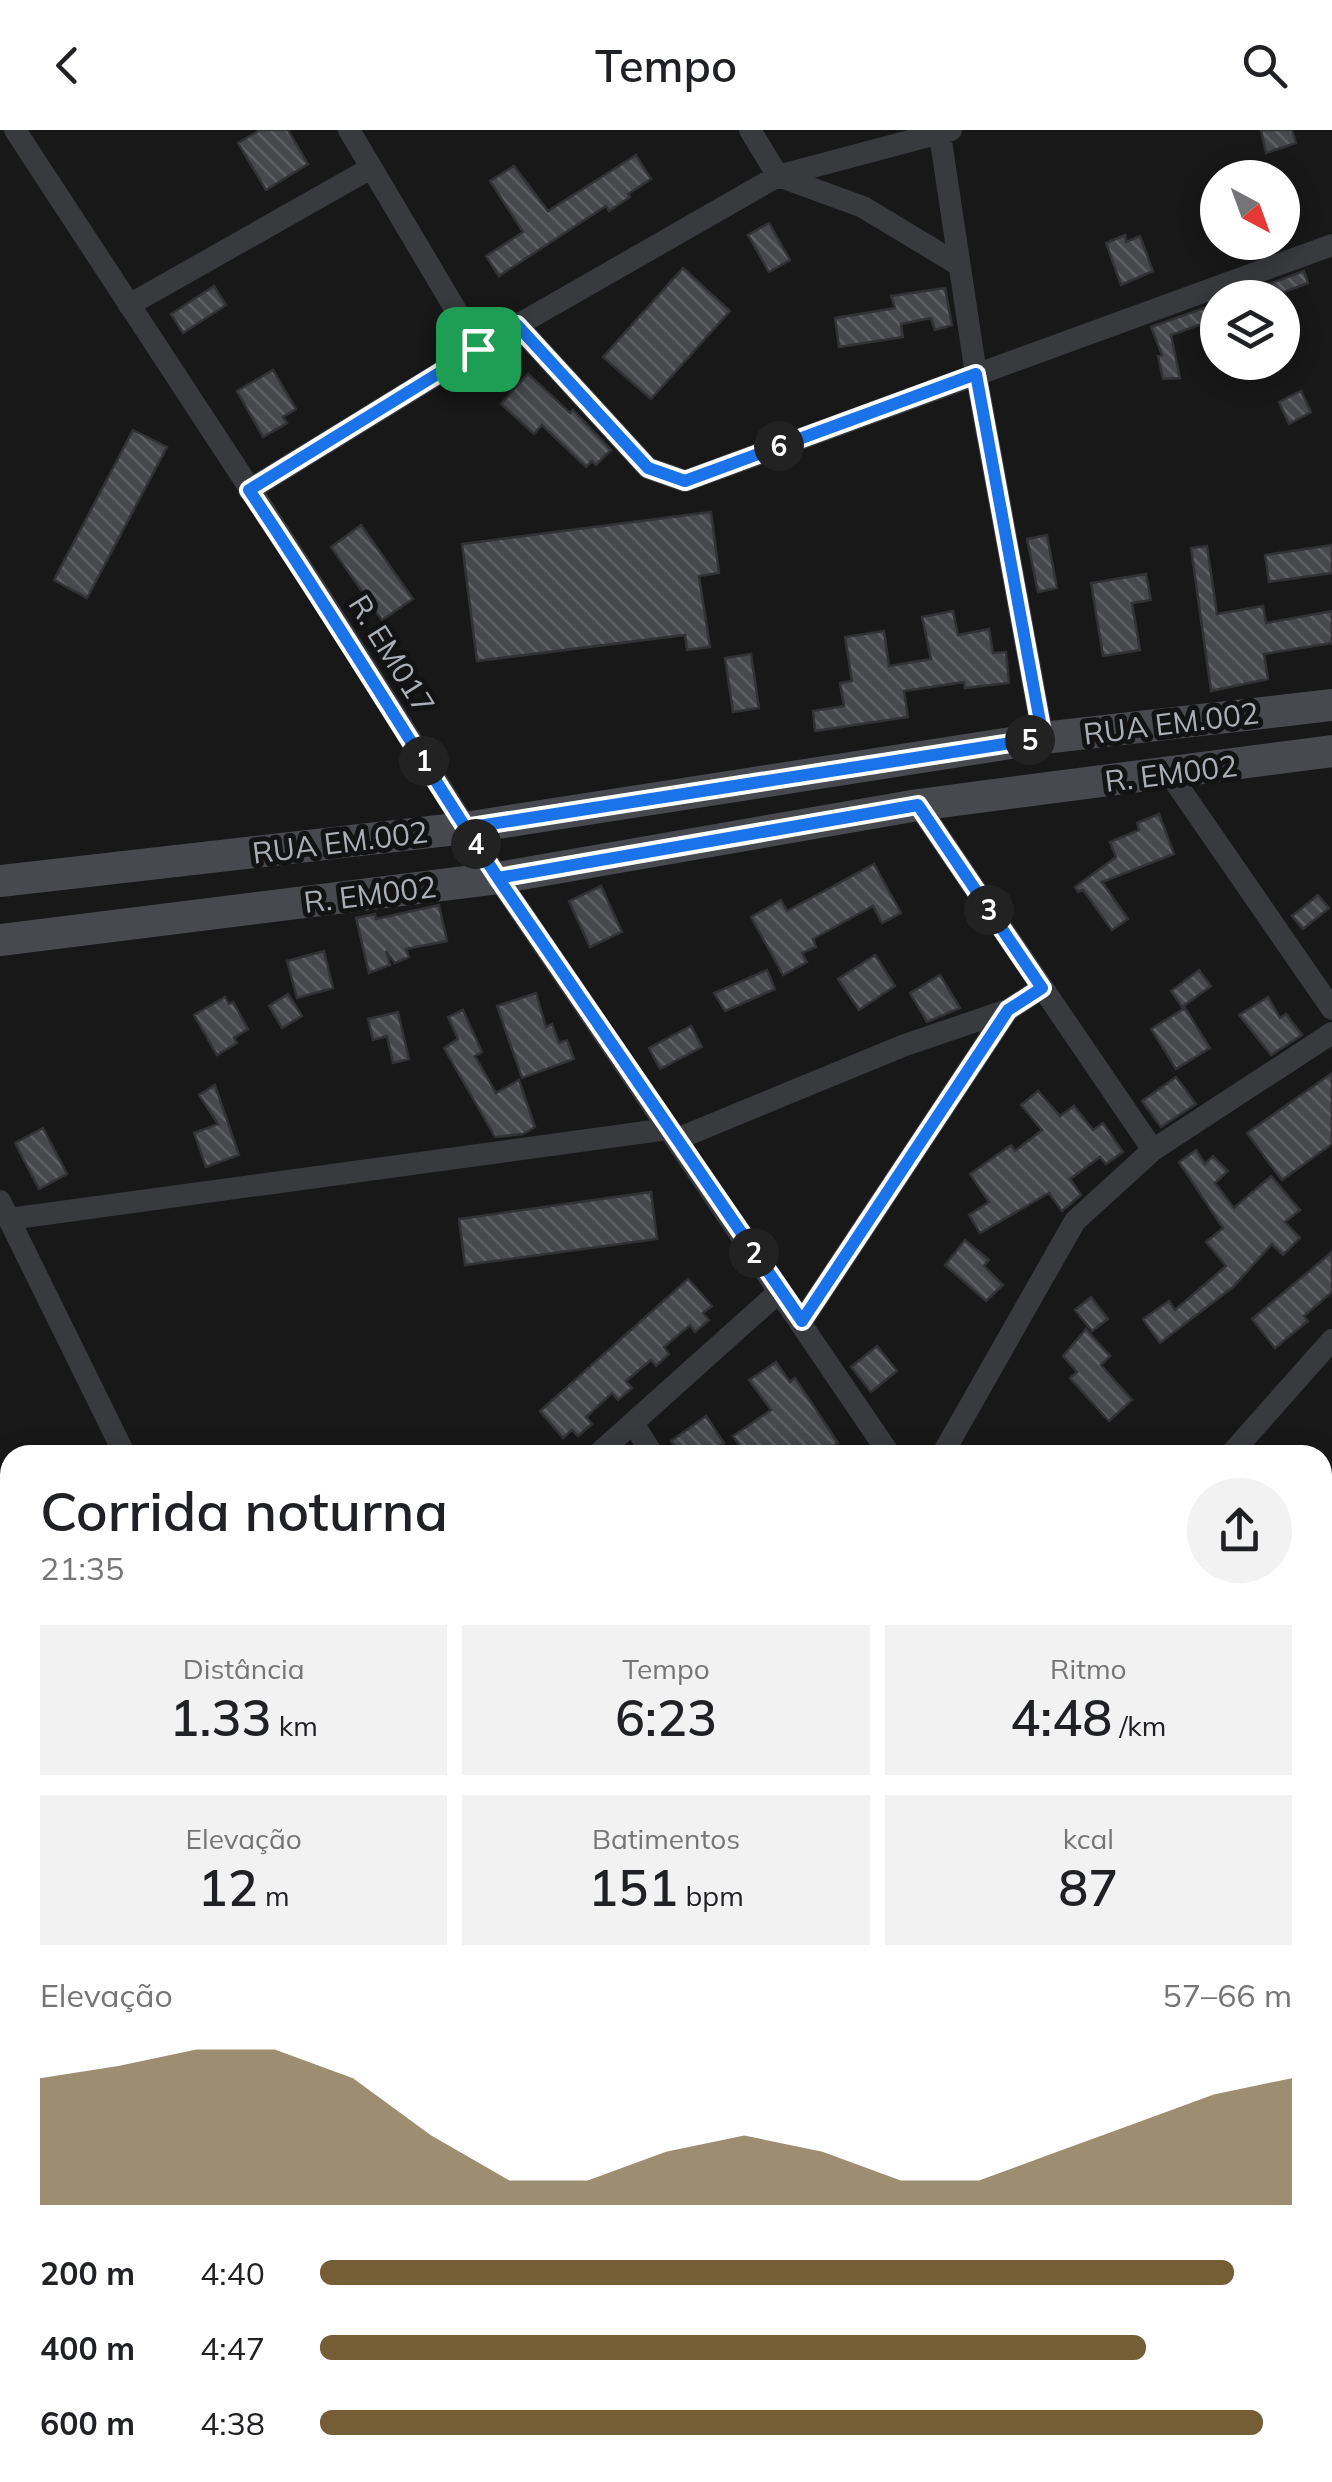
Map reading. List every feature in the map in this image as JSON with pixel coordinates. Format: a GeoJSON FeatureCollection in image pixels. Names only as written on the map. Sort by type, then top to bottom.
{"type":"FeatureCollection","features":[{"type":"Feature","properties":{"kind":"street","name":"R. EM017"},"geometry":{"type":"LineString","coordinates":[[15,130],[498,878],[883,1445]]}},
{"type":"Feature","properties":{"kind":"street"},"geometry":{"type":"LineString","coordinates":[[349,130],[478,349]]}},
{"type":"Feature","properties":{"kind":"street"},"geometry":{"type":"LineString","coordinates":[[750,130],[778,176],[863,207],[959,265]]}},
{"type":"Feature","properties":{"kind":"street"},"geometry":{"type":"LineString","coordinates":[[249,490],[517,325],[778,176],[945,132],[959,265],[976,374],[1043,738]]}},
{"type":"Feature","properties":{"kind":"street"},"geometry":{"type":"LineString","coordinates":[[129,305],[371,168]]}},
{"type":"Feature","properties":{"kind":"street"},"geometry":{"type":"LineString","coordinates":[[517,325],[648,468],[685,481],[1332,245]]}},
{"type":"Feature","properties":{"kind":"street","name":"RUA EM.002"},"geometry":{"type":"LineString","coordinates":[[0,881],[465,828],[1043,738],[1332,705]]}},
{"type":"Feature","properties":{"kind":"street","name":"R. EM002"},"geometry":{"type":"LineString","coordinates":[[0,940],[498,878],[918,805],[1332,752]]}},
{"type":"Feature","properties":{"kind":"street"},"geometry":{"type":"LineString","coordinates":[[1170,773],[1332,1009]]}},
{"type":"Feature","properties":{"kind":"street"},"geometry":{"type":"LineString","coordinates":[[918,805],[1153,1150]]}},
{"type":"Feature","properties":{"kind":"street"},"geometry":{"type":"LineString","coordinates":[[120,1445],[4,1210],[672,1134],[1008,1010],[1042,988]]}},
{"type":"Feature","properties":{"kind":"street"},"geometry":{"type":"LineString","coordinates":[[802,1321],[1008,1010]]}},
{"type":"Feature","properties":{"kind":"street"},"geometry":{"type":"LineString","coordinates":[[948,1445],[1075,1222],[1153,1150],[1332,1033]]}},
{"type":"Feature","properties":{"kind":"street"},"geometry":{"type":"LineString","coordinates":[[607,1445],[780,1291]]}},
{"type":"Feature","properties":{"kind":"street"},"geometry":{"type":"LineString","coordinates":[[1239,1445],[1332,1340]]}},
{"type":"Feature","properties":{"kind":"street"},"geometry":{"type":"LineString","coordinates":[[633,1422],[647,1445]]}},
{"type":"Feature","properties":{"kind":"building"},"geometry":{"type":"Polygon","coordinates":[[[260,130],[288,130],[308,164],[266,190],[238,143],[260,130]]]}},
{"type":"Feature","properties":{"kind":"building"},"geometry":{"type":"Polygon","coordinates":[[[1261,130],[1292,130],[1296,143],[1266,153],[1261,130]]]}},
{"type":"Feature","properties":{"kind":"building"},"geometry":{"type":"Polygon","coordinates":[[[636,155],[651,179],[609,211],[606,206],[499,276],[486,256],[523,232],[490,181],[514,166],[548,211],[636,155]]]}},
{"type":"Feature","properties":{"kind":"building"},"geometry":{"type":"Polygon","coordinates":[[[769,223],[790,260],[769,272],[748,235],[769,223]]]}},
{"type":"Feature","properties":{"kind":"building"},"geometry":{"type":"Polygon","coordinates":[[[1125,235],[1126,242],[1140,236],[1153,271],[1121,285],[1106,243],[1125,235]]]}},
{"type":"Feature","properties":{"kind":"building"},"geometry":{"type":"Polygon","coordinates":[[[683,268],[730,311],[651,399],[603,357],[683,268]]]}},
{"type":"Feature","properties":{"kind":"building"},"geometry":{"type":"Polygon","coordinates":[[[1304,271],[1308,283],[1300,286],[1300,280],[1280,280],[1304,271]]]}},
{"type":"Feature","properties":{"kind":"building"},"geometry":{"type":"Polygon","coordinates":[[[214,286],[226,305],[183,333],[171,314],[214,286]]]}},
{"type":"Feature","properties":{"kind":"building"},"geometry":{"type":"Polygon","coordinates":[[[945,288],[952,325],[935,330],[931,318],[901,324],[903,337],[839,347],[835,318],[895,308],[891,296],[945,288]]]}},
{"type":"Feature","properties":{"kind":"building"},"geometry":{"type":"Polygon","coordinates":[[[1200,309],[1200,325],[1171,335],[1180,378],[1163,379],[1158,356],[1162,355],[1151,327],[1200,309]]]}},
{"type":"Feature","properties":{"kind":"building"},"geometry":{"type":"Polygon","coordinates":[[[273,370],[296,409],[283,417],[287,423],[263,437],[237,391],[273,370]]]}},
{"type":"Feature","properties":{"kind":"building"},"geometry":{"type":"Polygon","coordinates":[[[528,374],[570,413],[573,410],[611,450],[596,465],[592,461],[586,467],[542,425],[534,434],[501,404],[528,374]]]}},
{"type":"Feature","properties":{"kind":"building"},"geometry":{"type":"Polygon","coordinates":[[[1301,391],[1311,412],[1289,424],[1279,402],[1301,391]]]}},
{"type":"Feature","properties":{"kind":"building"},"geometry":{"type":"Polygon","coordinates":[[[133,430],[167,447],[87,598],[54,580],[133,430]]]}},
{"type":"Feature","properties":{"kind":"building"},"geometry":{"type":"Polygon","coordinates":[[[711,512],[719,573],[699,576],[710,647],[687,650],[685,635],[477,661],[462,544],[711,512]]]}},
{"type":"Feature","properties":{"kind":"building"},"geometry":{"type":"Polygon","coordinates":[[[361,525],[413,599],[382,620],[331,547],[361,525]]]}},
{"type":"Feature","properties":{"kind":"building"},"geometry":{"type":"Polygon","coordinates":[[[1047,535],[1057,588],[1038,592],[1027,539],[1047,535]]]}},
{"type":"Feature","properties":{"kind":"building"},"geometry":{"type":"Polygon","coordinates":[[[1332,545],[1332,573],[1269,582],[1265,555],[1332,545]]]}},
{"type":"Feature","properties":{"kind":"building"},"geometry":{"type":"Polygon","coordinates":[[[1207,546],[1217,614],[1263,606],[1266,623],[1332,611],[1332,643],[1264,654],[1268,679],[1211,691],[1191,548],[1207,546]]]}},
{"type":"Feature","properties":{"kind":"building"},"geometry":{"type":"Polygon","coordinates":[[[1146,574],[1151,600],[1132,603],[1140,650],[1103,656],[1091,583],[1146,574]]]}},
{"type":"Feature","properties":{"kind":"building"},"geometry":{"type":"Polygon","coordinates":[[[953,611],[958,635],[989,629],[993,653],[1006,652],[1009,683],[965,688],[964,682],[904,691],[908,717],[815,731],[813,711],[844,706],[840,683],[852,681],[845,637],[884,631],[889,666],[931,659],[922,617],[953,611]]]}},
{"type":"Feature","properties":{"kind":"building"},"geometry":{"type":"Polygon","coordinates":[[[751,654],[759,708],[733,712],[725,658],[751,654]]]}},
{"type":"Feature","properties":{"kind":"building"},"geometry":{"type":"Polygon","coordinates":[[[1159,814],[1174,854],[1102,882],[1128,919],[1112,930],[1083,890],[1078,892],[1075,887],[1116,857],[1110,842],[1139,830],[1137,823],[1159,814]]]}},
{"type":"Feature","properties":{"kind":"building"},"geometry":{"type":"Polygon","coordinates":[[[874,864],[901,913],[882,923],[873,906],[813,939],[816,947],[802,953],[807,962],[783,975],[751,917],[781,900],[787,911],[874,864]]]}},
{"type":"Feature","properties":{"kind":"building"},"geometry":{"type":"Polygon","coordinates":[[[601,886],[622,932],[590,947],[569,901],[601,886]]]}},
{"type":"Feature","properties":{"kind":"building"},"geometry":{"type":"Polygon","coordinates":[[[1318,895],[1329,908],[1303,929],[1292,916],[1318,895]]]}},
{"type":"Feature","properties":{"kind":"building"},"geometry":{"type":"Polygon","coordinates":[[[439,905],[447,941],[406,949],[409,957],[395,963],[386,951],[390,965],[369,973],[356,918],[375,914],[376,919],[439,905]]]}},
{"type":"Feature","properties":{"kind":"building"},"geometry":{"type":"Polygon","coordinates":[[[324,951],[333,988],[297,998],[287,961],[324,951]]]}},
{"type":"Feature","properties":{"kind":"building"},"geometry":{"type":"Polygon","coordinates":[[[875,955],[895,986],[859,1010],[838,979],[875,955]]]}},
{"type":"Feature","properties":{"kind":"building"},"geometry":{"type":"Polygon","coordinates":[[[767,970],[775,989],[725,1011],[714,993],[767,970]]]}},
{"type":"Feature","properties":{"kind":"building"},"geometry":{"type":"Polygon","coordinates":[[[1199,970],[1211,986],[1182,1007],[1171,991],[1199,970]]]}},
{"type":"Feature","properties":{"kind":"building"},"geometry":{"type":"Polygon","coordinates":[[[940,975],[960,1008],[927,1022],[910,993],[940,975]]]}},
{"type":"Feature","properties":{"kind":"building"},"geometry":{"type":"Polygon","coordinates":[[[536,993],[546,1027],[552,1024],[559,1043],[567,1040],[574,1059],[522,1078],[497,1006],[536,993]]]}},
{"type":"Feature","properties":{"kind":"building"},"geometry":{"type":"Polygon","coordinates":[[[288,994],[302,1016],[282,1028],[269,1006],[288,994]]]}},
{"type":"Feature","properties":{"kind":"building"},"geometry":{"type":"Polygon","coordinates":[[[225,997],[229,1004],[233,1002],[248,1029],[234,1038],[237,1043],[217,1055],[194,1015],[225,997]]]}},
{"type":"Feature","properties":{"kind":"building"},"geometry":{"type":"Polygon","coordinates":[[[1268,997],[1280,1018],[1286,1014],[1302,1035],[1271,1055],[1239,1015],[1268,997]]]}},
{"type":"Feature","properties":{"kind":"building"},"geometry":{"type":"Polygon","coordinates":[[[1185,1008],[1210,1048],[1176,1069],[1151,1029],[1185,1008]]]}},
{"type":"Feature","properties":{"kind":"building"},"geometry":{"type":"Polygon","coordinates":[[[463,1010],[482,1052],[475,1056],[496,1093],[519,1080],[535,1127],[523,1134],[495,1137],[444,1048],[458,1039],[448,1017],[463,1010]]]}},
{"type":"Feature","properties":{"kind":"building"},"geometry":{"type":"Polygon","coordinates":[[[398,1012],[409,1059],[393,1063],[387,1036],[373,1040],[368,1019],[398,1012]]]}},
{"type":"Feature","properties":{"kind":"building"},"geometry":{"type":"Polygon","coordinates":[[[691,1026],[702,1047],[660,1069],[649,1048],[691,1026]]]}},
{"type":"Feature","properties":{"kind":"building"},"geometry":{"type":"Polygon","coordinates":[[[1332,1073],[1332,1144],[1282,1180],[1247,1133],[1332,1073]]]}},
{"type":"Feature","properties":{"kind":"building"},"geometry":{"type":"Polygon","coordinates":[[[1176,1077],[1196,1104],[1161,1127],[1142,1101],[1176,1077]]]}},
{"type":"Feature","properties":{"kind":"building"},"geometry":{"type":"Polygon","coordinates":[[[215,1085],[239,1155],[206,1167],[194,1133],[218,1124],[199,1095],[215,1085]]]}},
{"type":"Feature","properties":{"kind":"building"},"geometry":{"type":"Polygon","coordinates":[[[1038,1091],[1060,1116],[1074,1106],[1093,1130],[1103,1123],[1123,1152],[1106,1164],[1100,1157],[1070,1179],[1081,1195],[1062,1211],[1049,1193],[980,1233],[969,1215],[989,1202],[970,1174],[1011,1145],[1015,1151],[1042,1130],[1021,1105],[1038,1091]]]}},
{"type":"Feature","properties":{"kind":"building"},"geometry":{"type":"Polygon","coordinates":[[[43,1128],[67,1174],[39,1189],[15,1143],[43,1128]]]}},
{"type":"Feature","properties":{"kind":"building"},"geometry":{"type":"Polygon","coordinates":[[[1196,1150],[1205,1164],[1213,1156],[1228,1171],[1215,1183],[1234,1208],[1271,1176],[1300,1210],[1285,1222],[1300,1238],[1283,1255],[1272,1244],[1233,1287],[1160,1343],[1143,1319],[1169,1301],[1175,1310],[1226,1266],[1206,1242],[1223,1228],[1179,1162],[1196,1150]]]}},
{"type":"Feature","properties":{"kind":"building"},"geometry":{"type":"Polygon","coordinates":[[[651,1192],[657,1239],[465,1265],[459,1219],[651,1192]]]}},
{"type":"Feature","properties":{"kind":"building"},"geometry":{"type":"Polygon","coordinates":[[[965,1240],[989,1260],[984,1266],[1003,1285],[986,1301],[945,1265],[965,1240]]]}},
{"type":"Feature","properties":{"kind":"building"},"geometry":{"type":"Polygon","coordinates":[[[1332,1252],[1332,1292],[1304,1316],[1308,1321],[1275,1348],[1252,1319],[1332,1252]]]}},
{"type":"Feature","properties":{"kind":"building"},"geometry":{"type":"Polygon","coordinates":[[[688,1279],[712,1306],[703,1313],[709,1320],[695,1332],[690,1325],[664,1347],[669,1354],[656,1366],[651,1360],[626,1381],[632,1388],[618,1400],[612,1393],[586,1417],[592,1424],[578,1436],[572,1430],[563,1438],[540,1411],[688,1279]]]}},
{"type":"Feature","properties":{"kind":"building"},"geometry":{"type":"Polygon","coordinates":[[[1091,1297],[1108,1319],[1092,1331],[1075,1310],[1091,1297]]]}},
{"type":"Feature","properties":{"kind":"building"},"geometry":{"type":"Polygon","coordinates":[[[1086,1329],[1110,1356],[1101,1365],[1132,1400],[1109,1421],[1070,1378],[1077,1372],[1063,1356],[1086,1329]]]}},
{"type":"Feature","properties":{"kind":"building"},"geometry":{"type":"Polygon","coordinates":[[[877,1346],[897,1371],[871,1392],[851,1367],[877,1346]]]}},
{"type":"Feature","properties":{"kind":"building"},"geometry":{"type":"Polygon","coordinates":[[[776,1362],[790,1382],[795,1378],[838,1443],[739,1445],[733,1436],[771,1410],[749,1380],[776,1362]]]}},
{"type":"Feature","properties":{"kind":"building"},"geometry":{"type":"Polygon","coordinates":[[[706,1416],[724,1443],[674,1445],[671,1441],[706,1416]]]}},
{"type":"Feature","properties":{"kind":"route"},"geometry":{"type":"LineString","coordinates":[[478,349],[249,490],[319,594],[465,828],[498,878],[802,1321],[1008,1010],[1042,988],[918,805],[498,878],[465,828],[1043,738],[976,374],[685,481],[666,478],[648,468],[517,325],[478,349]]}}]}
